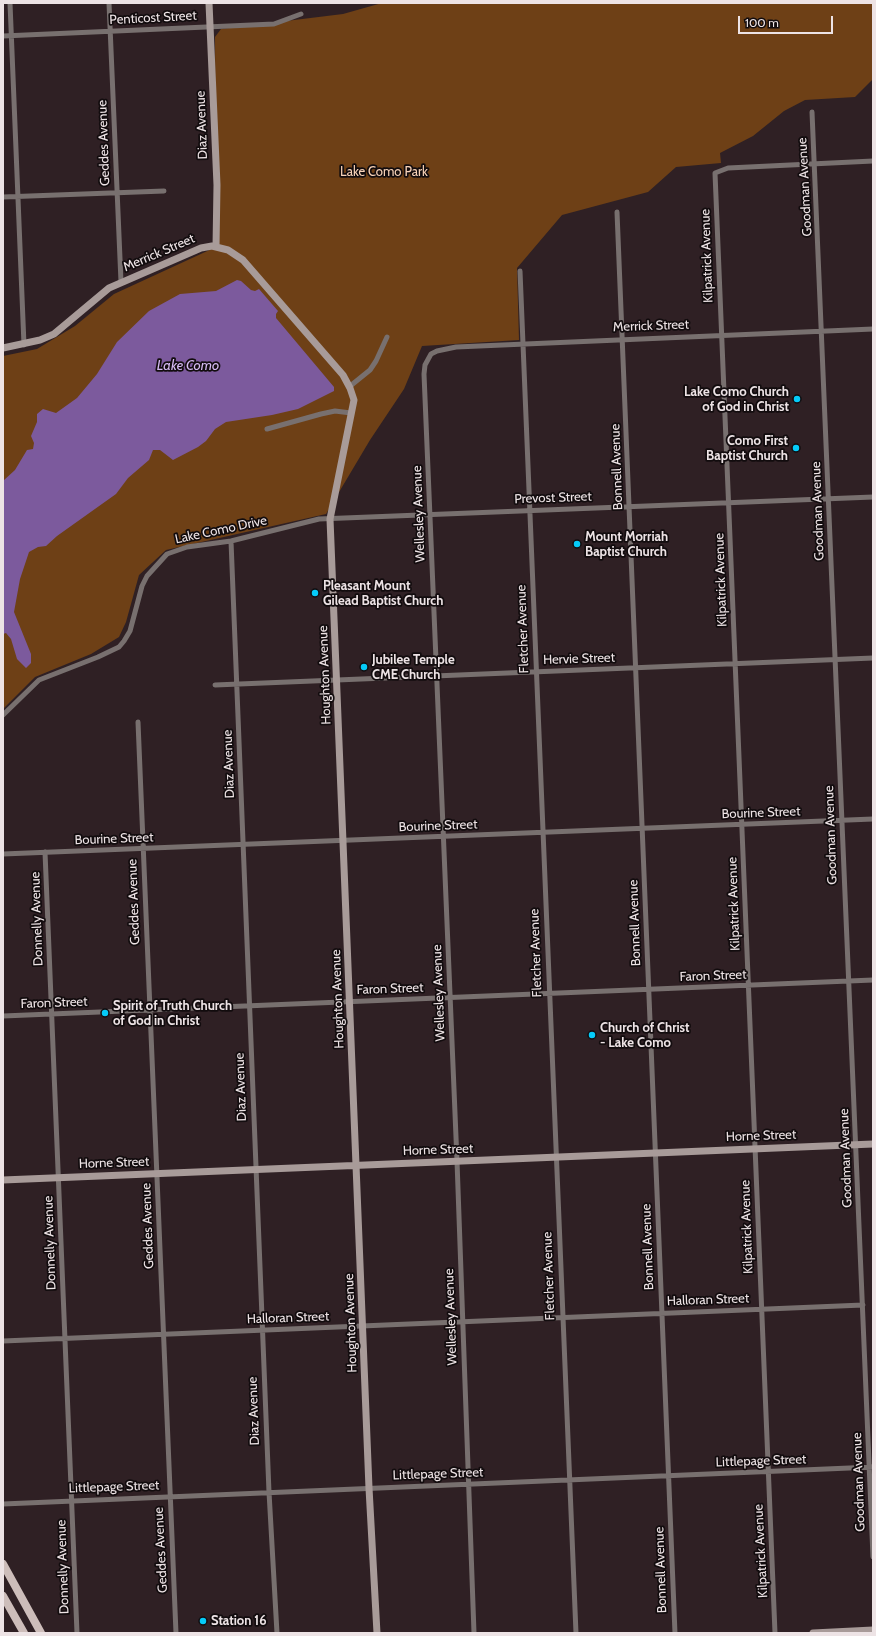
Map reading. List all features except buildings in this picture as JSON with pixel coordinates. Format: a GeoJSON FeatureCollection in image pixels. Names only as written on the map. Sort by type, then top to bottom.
{"type":"FeatureCollection","features":[{"type":"Feature","properties":{"kind":"main road"},"geometry":{"type":"LineString","coordinates":[[3,1564],[41,1633]]}},
{"type":"Feature","properties":{"kind":"main road"},"geometry":{"type":"LineString","coordinates":[[3,1596],[24,1633]]}},
{"type":"Feature","properties":{"kind":"street"},"geometry":{"type":"LineString","coordinates":[[10,3],[24,345]]}},
{"type":"Feature","properties":{"kind":"street","name":"Geddes Avenue"},"geometry":{"type":"LineString","coordinates":[[109,3],[121,282]]}},
{"type":"Feature","properties":{"kind":"street","name":"Diaz Avenue"},"geometry":{"type":"LineString","coordinates":[[209,3],[217,185],[216,247]]}},
{"type":"Feature","properties":{"kind":"street","name":"Penticost Street"},"geometry":{"type":"LineString","coordinates":[[3,36],[274,24],[302,14]]}},
{"type":"Feature","properties":{"kind":"street","name":"Goodman Avenue"},"geometry":{"type":"LineString","coordinates":[[812,112],[834,659],[871,1468],[873,1557]]}},
{"type":"Feature","properties":{"kind":"street"},"geometry":{"type":"LineString","coordinates":[[815,163],[873,161]]}},
{"type":"Feature","properties":{"kind":"street","name":"Kilpatrick Avenue"},"geometry":{"type":"LineString","coordinates":[[775,1633],[715,174],[728,168],[815,163]]}},
{"type":"Feature","properties":{"kind":"street"},"geometry":{"type":"LineString","coordinates":[[3,198],[164,191]]}},
{"type":"Feature","properties":{"kind":"street","name":"Bonnell Avenue"},"geometry":{"type":"LineString","coordinates":[[617,212],[675,1633]]}},
{"type":"Feature","properties":{"kind":"street","name":"Merrick Street"},"geometry":{"type":"LineString","coordinates":[[3,348],[24,345],[54,334],[98,295],[121,282],[201,248],[216,247],[228,250],[242,260],[339,370]]}},
{"type":"Feature","properties":{"kind":"street","name":"Fletcher Avenue"},"geometry":{"type":"LineString","coordinates":[[520,271],[568,1480],[576,1633]]}},
{"type":"Feature","properties":{"kind":"street","name":"Merrick Street"},"geometry":{"type":"LineString","coordinates":[[432,354],[436,351],[447,348],[523,343],[873,329]]}},
{"type":"Feature","properties":{"kind":"street"},"geometry":{"type":"LineString","coordinates":[[349,387],[370,370],[376,361],[386,337]]}},
{"type":"Feature","properties":{"kind":"street","name":"Wellesley Avenue"},"geometry":{"type":"LineString","coordinates":[[432,354],[425,365],[424,374],[457,1161],[474,1633]]}},
{"type":"Feature","properties":{"kind":"street","name":"Houghton Avenue"},"geometry":{"type":"LineString","coordinates":[[339,370],[349,387],[354,400],[330,519],[369,1488],[377,1633]]}},
{"type":"Feature","properties":{"kind":"street"},"geometry":{"type":"LineString","coordinates":[[267,429],[335,411],[351,413]]}},
{"type":"Feature","properties":{"kind":"street","name":"Prevost Street"},"geometry":{"type":"LineString","coordinates":[[330,519],[873,497]]}},
{"type":"Feature","properties":{"kind":"street","name":"Lake Como Drive"},"geometry":{"type":"LineString","coordinates":[[3,715],[39,680],[119,647],[130,631],[144,581],[153,568],[167,554],[187,547],[231,541],[319,519],[330,519]]}},
{"type":"Feature","properties":{"kind":"street","name":"Diaz Avenue"},"geometry":{"type":"LineString","coordinates":[[231,541],[238,684],[262,1330],[277,1633]]}},
{"type":"Feature","properties":{"kind":"street","name":"Hervie Street"},"geometry":{"type":"LineString","coordinates":[[215,685],[873,658]]}},
{"type":"Feature","properties":{"kind":"street","name":"Geddes Avenue"},"geometry":{"type":"LineString","coordinates":[[138,722],[176,1633]]}},
{"type":"Feature","properties":{"kind":"street","name":"Bourine Street"},"geometry":{"type":"LineString","coordinates":[[3,854],[873,819]]}},
{"type":"Feature","properties":{"kind":"street","name":"Donnelly Avenue"},"geometry":{"type":"LineString","coordinates":[[45,852],[77,1633]]}},
{"type":"Feature","properties":{"kind":"street","name":"Faron Street"},"geometry":{"type":"LineString","coordinates":[[3,1016],[873,980]]}},
{"type":"Feature","properties":{"kind":"street","name":"Horne Street"},"geometry":{"type":"LineString","coordinates":[[3,1180],[873,1144]]}},
{"type":"Feature","properties":{"kind":"street","name":"Halloran Street"},"geometry":{"type":"LineString","coordinates":[[3,1341],[863,1305]]}},
{"type":"Feature","properties":{"kind":"street","name":"Littlepage Street"},"geometry":{"type":"LineString","coordinates":[[3,1504],[871,1468]]}},
{"type":"Feature","properties":{"kind":"street"},"geometry":{"type":"LineString","coordinates":[[813,1633],[873,1630]]}},
{"type":"Feature","properties":{"kind":"green space","name":"Lake Como Park"},"geometry":{"type":"Polygon","coordinates":[[[382,3],[873,3],[873,79],[855,97],[805,100],[784,111],[753,136],[720,153],[721,163],[676,167],[648,192],[562,215],[517,268],[519,340],[422,346],[404,389],[370,440],[326,514],[166,550],[139,575],[126,622],[119,637],[91,654],[35,677],[3,709],[3,356],[37,349],[75,326],[114,294],[216,247],[215,37],[221,29],[343,14],[382,3]]]}},
{"type":"Feature","properties":{"kind":"water","name":"Lake Como"},"geometry":{"type":"Polygon","coordinates":[[[237,280],[241,281],[251,290],[255,291],[259,289],[278,311],[276,318],[334,387],[334,391],[298,409],[272,415],[226,422],[215,429],[206,441],[198,447],[173,460],[160,450],[153,450],[149,460],[128,478],[116,494],[57,536],[46,546],[38,547],[29,552],[20,579],[14,612],[31,654],[31,663],[26,668],[17,659],[11,639],[6,633],[3,634],[3,481],[15,470],[27,450],[33,449],[34,443],[31,436],[37,422],[37,414],[43,409],[56,413],[77,398],[97,374],[117,342],[149,311],[180,294],[216,291],[237,280]]]}},
{"type":"Feature","properties":{"kind":"place","name":"Lake Como Church of God in Christ"},"geometry":{"type":"Point","coordinates":[797,399]}},
{"type":"Feature","properties":{"kind":"place","name":"Como First Baptist Church"},"geometry":{"type":"Point","coordinates":[796,448]}},
{"type":"Feature","properties":{"kind":"place","name":"Mount Morriah Baptist Church"},"geometry":{"type":"Point","coordinates":[577,544]}},
{"type":"Feature","properties":{"kind":"place","name":"Pleasant Mount Gilead Baptist Church"},"geometry":{"type":"Point","coordinates":[315,593]}},
{"type":"Feature","properties":{"kind":"place","name":"Jubilee Temple CME Church"},"geometry":{"type":"Point","coordinates":[364,667]}},
{"type":"Feature","properties":{"kind":"place","name":"Spirit of Truth Church of God in Christ"},"geometry":{"type":"Point","coordinates":[105,1013]}},
{"type":"Feature","properties":{"kind":"place","name":"Church of Christ - Lake Como"},"geometry":{"type":"Point","coordinates":[592,1035]}},
{"type":"Feature","properties":{"kind":"place","name":"Station 16"},"geometry":{"type":"Point","coordinates":[203,1621]}}]}
